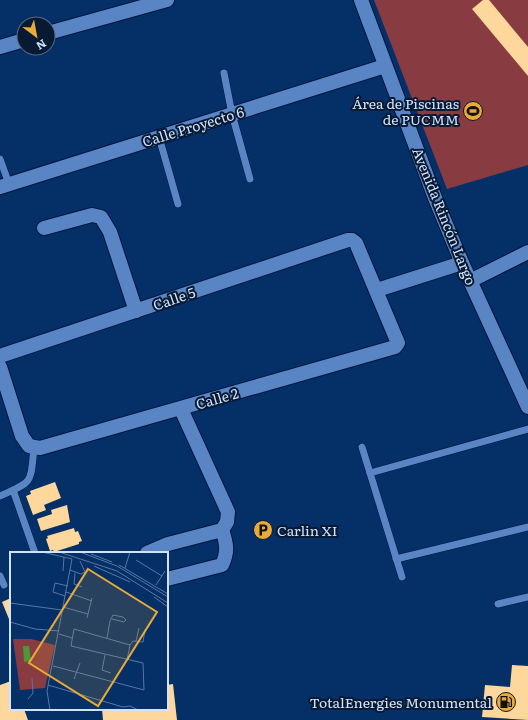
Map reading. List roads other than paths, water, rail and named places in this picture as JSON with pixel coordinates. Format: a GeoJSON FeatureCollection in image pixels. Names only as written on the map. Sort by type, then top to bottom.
{"type":"FeatureCollection","features":[{"type":"Feature","properties":{"kind":"street"},"geometry":{"type":"LineString","coordinates":[[56,32],[167,0]]}},
{"type":"Feature","properties":{"kind":"street","name":"Avenida Rincón Largo"},"geometry":{"type":"LineString","coordinates":[[361,0],[385,66],[462,263],[528,407]]}},
{"type":"Feature","properties":{"kind":"street"},"geometry":{"type":"LineString","coordinates":[[0,47],[16,42]]}},
{"type":"Feature","properties":{"kind":"street","name":"Calle Proyecto 6"},"geometry":{"type":"LineString","coordinates":[[4,186],[385,66]]}},
{"type":"Feature","properties":{"kind":"street"},"geometry":{"type":"LineString","coordinates":[[44,228],[92,215],[101,217],[110,232],[136,311]]}},
{"type":"Feature","properties":{"kind":"street","name":"Calle 5"},"geometry":{"type":"LineString","coordinates":[[0,356],[348,240],[352,240],[356,243],[376,290]]}},
{"type":"Feature","properties":{"kind":"street"},"geometry":{"type":"LineString","coordinates":[[470,281],[528,252]]}},
{"type":"Feature","properties":{"kind":"street"},"geometry":{"type":"LineString","coordinates":[[376,290],[462,263]]}},
{"type":"Feature","properties":{"kind":"street","name":"Calle 2"},"geometry":{"type":"LineString","coordinates":[[34,448],[74,439],[182,409],[395,347],[398,343],[376,290]]}},
{"type":"Feature","properties":{"kind":"street"},"geometry":{"type":"LineString","coordinates":[[0,367],[22,436],[29,446],[34,448]]}},
{"type":"Feature","properties":{"kind":"street"},"geometry":{"type":"LineString","coordinates":[[149,552],[168,544],[222,530],[227,522],[228,512],[182,409]]}},
{"type":"Feature","properties":{"kind":"street"},"geometry":{"type":"LineString","coordinates":[[168,579],[222,565],[227,554],[226,541],[222,530]]}},
{"type":"Feature","properties":{"kind":"lane"},"geometry":{"type":"LineString","coordinates":[[224,73],[232,114],[250,180]]}},
{"type":"Feature","properties":{"kind":"lane"},"geometry":{"type":"LineString","coordinates":[[159,137],[178,204]]}},
{"type":"Feature","properties":{"kind":"lane"},"geometry":{"type":"LineString","coordinates":[[0,160],[4,186]]}},
{"type":"Feature","properties":{"kind":"lane"},"geometry":{"type":"LineString","coordinates":[[370,473],[528,429]]}},
{"type":"Feature","properties":{"kind":"lane"},"geometry":{"type":"LineString","coordinates":[[362,447],[402,577]]}},
{"type":"Feature","properties":{"kind":"lane"},"geometry":{"type":"LineString","coordinates":[[0,496],[24,485],[30,479],[34,448]]}},
{"type":"Feature","properties":{"kind":"lane"},"geometry":{"type":"LineString","coordinates":[[13,490],[35,552]]}},
{"type":"Feature","properties":{"kind":"lane"},"geometry":{"type":"LineString","coordinates":[[396,559],[528,527]]}},
{"type":"Feature","properties":{"kind":"lane"},"geometry":{"type":"LineString","coordinates":[[0,576],[4,585]]}},
{"type":"Feature","properties":{"kind":"lane"},"geometry":{"type":"LineString","coordinates":[[498,604],[528,597]]}},
{"type":"Feature","properties":{"kind":"place","name":"Área de Piscinas de PUCMM"},"geometry":{"type":"Point","coordinates":[473,111]}},
{"type":"Feature","properties":{"kind":"place","name":"Carlin XI"},"geometry":{"type":"Point","coordinates":[263,530]}},
{"type":"Feature","properties":{"kind":"place","name":"TotalEnergies Monumental"},"geometry":{"type":"Point","coordinates":[506,702]}}]}
